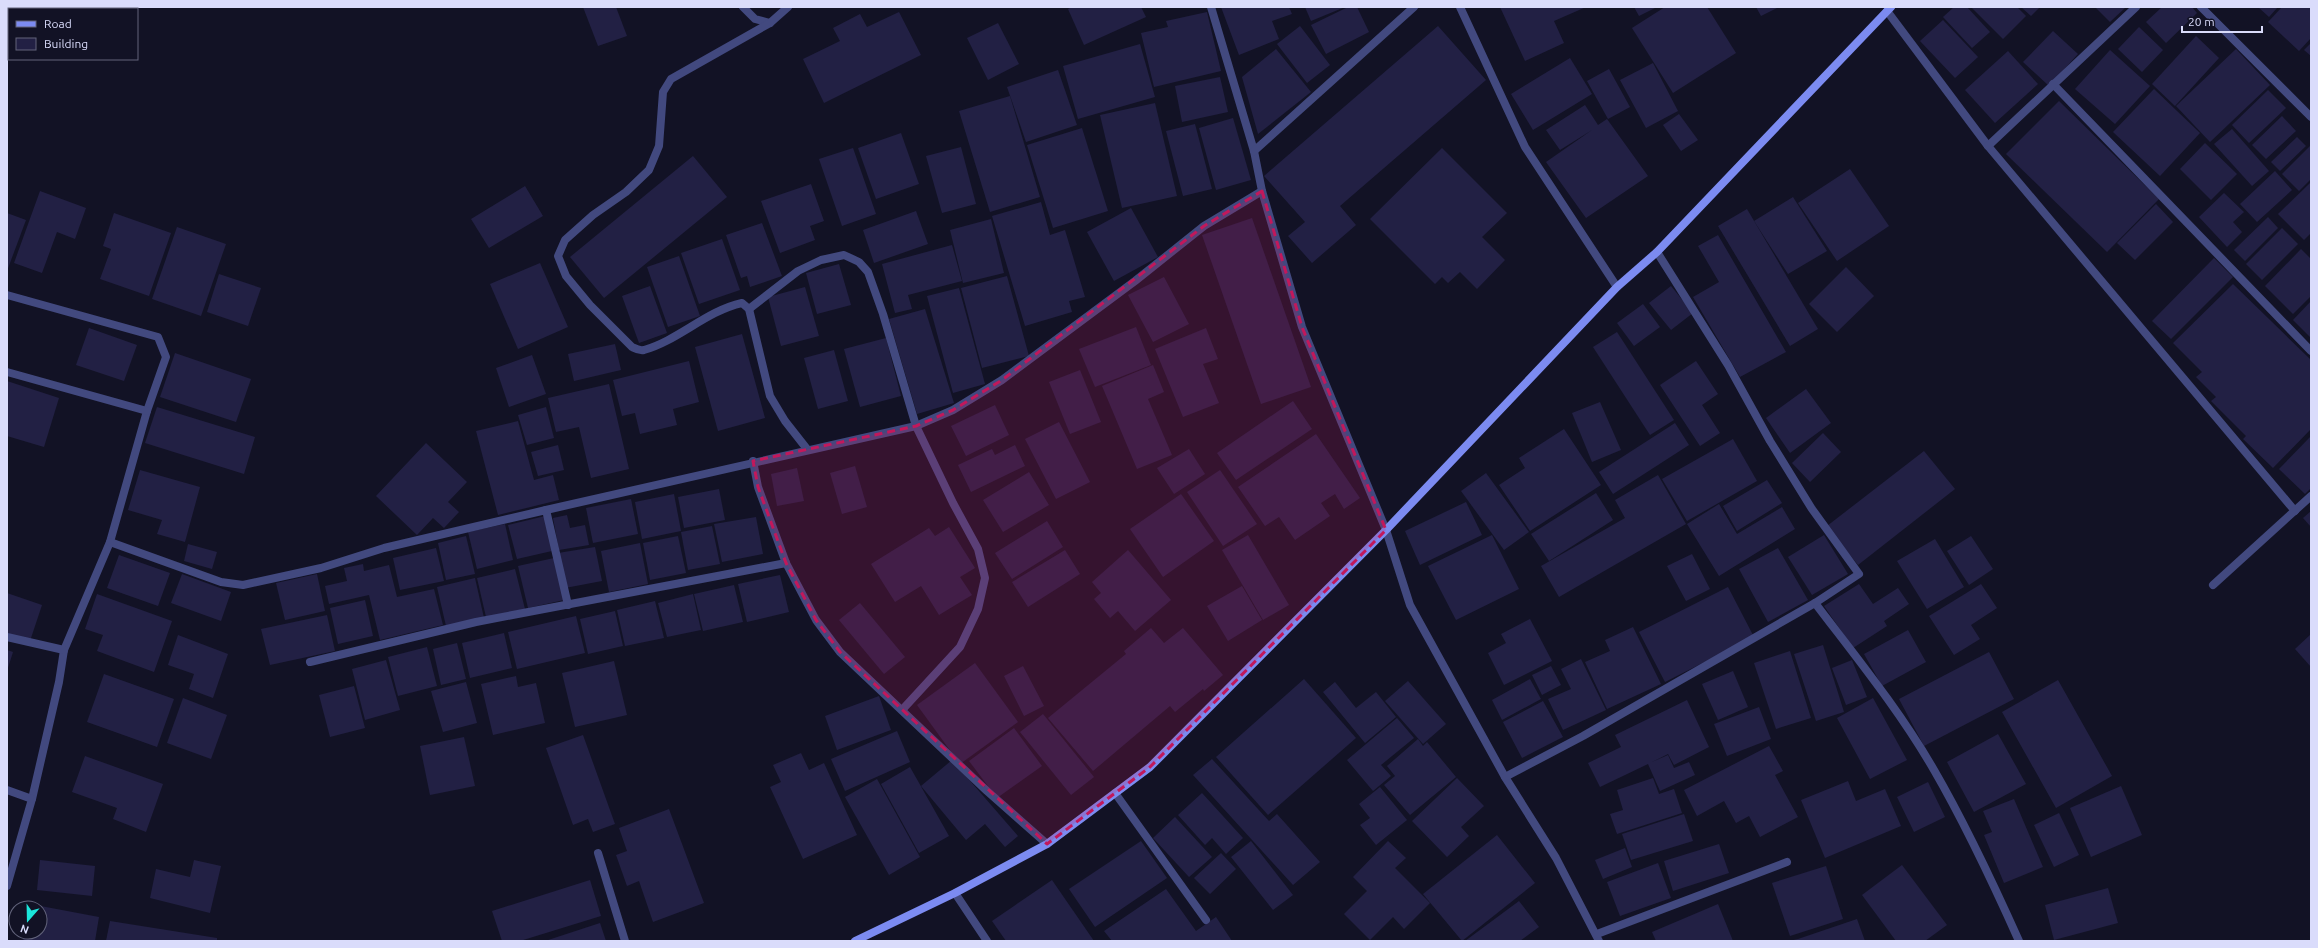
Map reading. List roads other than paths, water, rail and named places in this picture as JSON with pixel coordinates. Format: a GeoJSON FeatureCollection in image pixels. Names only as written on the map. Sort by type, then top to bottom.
{"type":"FeatureCollection","features":[{"type":"Feature","properties":{"kind":"street"},"geometry":{"type":"LineString","coordinates":[[743,7],[755,19],[770,23]]}},
{"type":"Feature","properties":{"kind":"street"},"geometry":{"type":"LineString","coordinates":[[788,7],[770,23],[672,79],[663,92],[660,146],[649,170],[626,192],[593,215],[565,240],[558,256],[566,276],[590,305],[632,347],[637,350],[642,350],[664,341],[726,306],[742,303],[749,310],[770,396],[785,421],[807,449]]}},
{"type":"Feature","properties":{"kind":"street"},"geometry":{"type":"LineString","coordinates":[[1211,7],[1254,151],[1262,191],[1302,327],[1386,530],[1410,605],[1505,777],[1556,858],[1598,938],[1787,862]]}},
{"type":"Feature","properties":{"kind":"street"},"geometry":{"type":"LineString","coordinates":[[1254,151],[1414,7]]}},
{"type":"Feature","properties":{"kind":"street"},"geometry":{"type":"LineString","coordinates":[[1460,7],[1525,147],[1618,287]]}},
{"type":"Feature","properties":{"kind":"street"},"geometry":{"type":"LineString","coordinates":[[1988,146],[2136,7]]}},
{"type":"Feature","properties":{"kind":"street"},"geometry":{"type":"LineString","coordinates":[[2201,7],[2311,117]]}},
{"type":"Feature","properties":{"kind":"street"},"geometry":{"type":"LineString","coordinates":[[855,941],[955,893],[1047,844],[1150,767],[1386,530],[1618,287],[1657,252],[1889,9],[1988,146],[2295,511]]}},
{"type":"Feature","properties":{"kind":"street"},"geometry":{"type":"LineString","coordinates":[[2053,84],[2311,351]]}},
{"type":"Feature","properties":{"kind":"street"},"geometry":{"type":"LineString","coordinates":[[110,542],[221,582],[243,585],[314,570],[384,548],[754,461],[916,426],[953,410],[1002,380],[1135,281],[1204,226],[1262,191]]}},
{"type":"Feature","properties":{"kind":"street"},"geometry":{"type":"LineString","coordinates":[[1505,777],[1583,736],[1815,603],[1859,574],[1801,490],[1770,441],[1728,365],[1657,252]]}},
{"type":"Feature","properties":{"kind":"street"},"geometry":{"type":"LineString","coordinates":[[749,310],[798,271],[822,260],[844,255],[860,262],[868,272],[883,314],[916,426],[953,503],[978,549],[984,578],[978,609],[960,647],[902,710]]}},
{"type":"Feature","properties":{"kind":"street"},"geometry":{"type":"LineString","coordinates":[[7,295],[158,337],[166,357],[147,411],[110,542],[64,650],[59,682],[32,799],[7,886]]}},
{"type":"Feature","properties":{"kind":"street"},"geometry":{"type":"LineString","coordinates":[[7,372],[147,411]]}},
{"type":"Feature","properties":{"kind":"street"},"geometry":{"type":"LineString","coordinates":[[754,461],[758,488],[786,563],[816,620],[840,652],[1047,844]]}},
{"type":"Feature","properties":{"kind":"street"},"geometry":{"type":"LineString","coordinates":[[2213,585],[2311,496]]}},
{"type":"Feature","properties":{"kind":"street"},"geometry":{"type":"LineString","coordinates":[[546,510],[568,605]]}},
{"type":"Feature","properties":{"kind":"street"},"geometry":{"type":"LineString","coordinates":[[310,662],[476,622],[786,563]]}},
{"type":"Feature","properties":{"kind":"street"},"geometry":{"type":"LineString","coordinates":[[1815,603],[1885,696],[1934,770],[1990,876],[2019,941]]}},
{"type":"Feature","properties":{"kind":"street"},"geometry":{"type":"LineString","coordinates":[[7,637],[64,650]]}},
{"type":"Feature","properties":{"kind":"street"},"geometry":{"type":"LineString","coordinates":[[7,790],[32,799]]}},
{"type":"Feature","properties":{"kind":"street"},"geometry":{"type":"LineString","coordinates":[[1115,793],[1206,920]]}},
{"type":"Feature","properties":{"kind":"street"},"geometry":{"type":"LineString","coordinates":[[598,853],[626,941]]}},
{"type":"Feature","properties":{"kind":"street"},"geometry":{"type":"LineString","coordinates":[[955,893],[987,941]]}}]}
